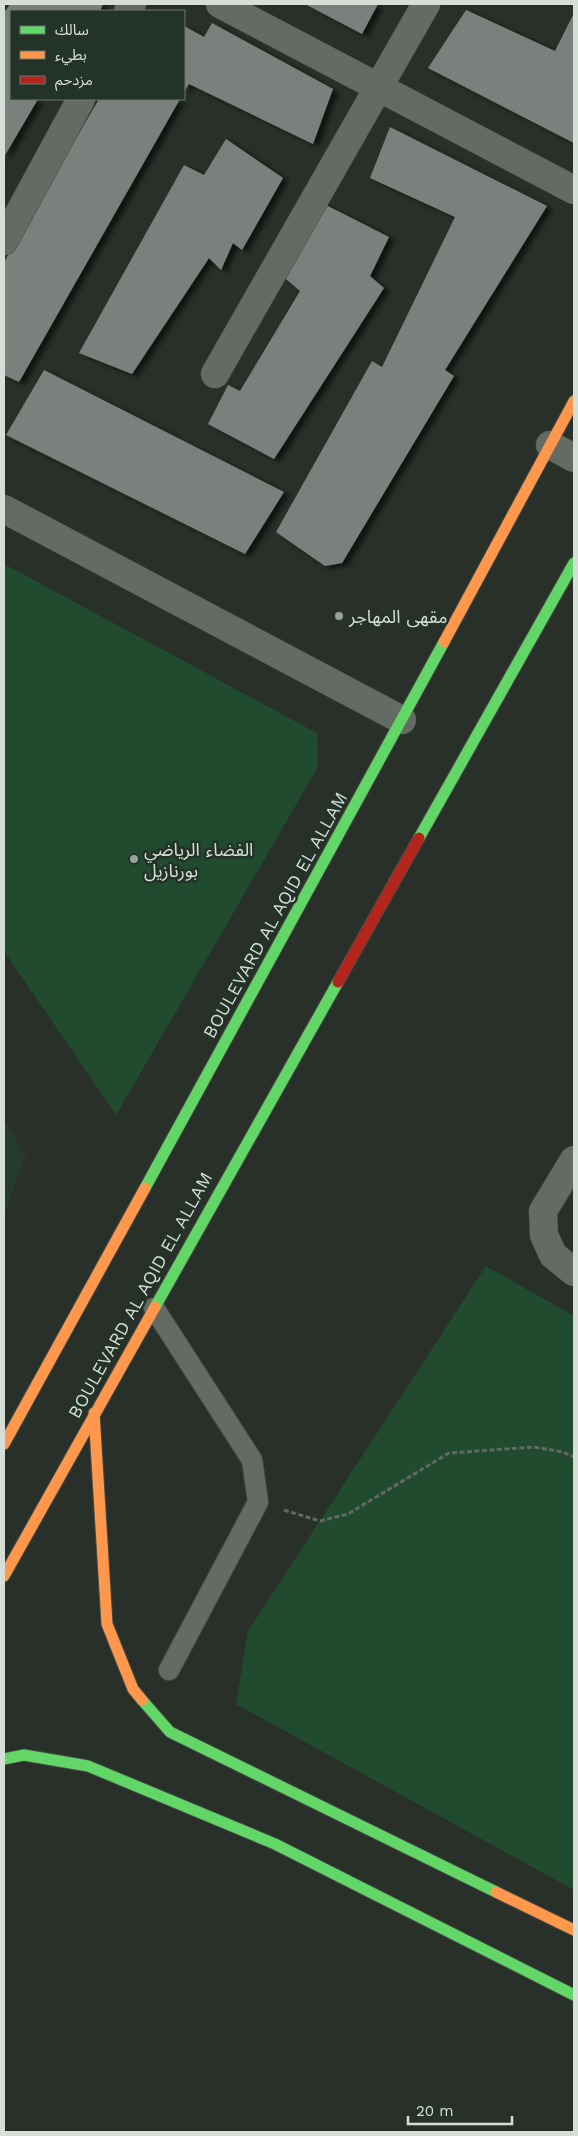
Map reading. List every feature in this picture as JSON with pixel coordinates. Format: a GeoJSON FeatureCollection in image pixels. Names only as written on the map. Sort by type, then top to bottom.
{"type":"FeatureCollection","features":[{"type":"Feature","properties":{"kind":"main road","name":"BOULEVARD AL AQID EL ALLAM"},"geometry":{"type":"LineString","coordinates":[[4,1444],[573,406]]}},
{"type":"Feature","properties":{"kind":"main road","name":"BOULEVARD AL AQID EL ALLAM"},"geometry":{"type":"LineString","coordinates":[[4,1576],[574,562]]}},
{"type":"Feature","properties":{"kind":"main road"},"geometry":{"type":"LineString","coordinates":[[94,1413],[107,1624],[133,1689],[170,1732],[574,1930]]}},
{"type":"Feature","properties":{"kind":"main road"},"geometry":{"type":"LineString","coordinates":[[4,1759],[24,1754],[88,1766],[274,1844],[574,1995]]}},
{"type":"Feature","properties":{"kind":"street"},"geometry":{"type":"LineString","coordinates":[[220,4],[574,190]]}},
{"type":"Feature","properties":{"kind":"street"},"geometry":{"type":"LineString","coordinates":[[215,374],[426,4]]}},
{"type":"Feature","properties":{"kind":"street"},"geometry":{"type":"LineString","coordinates":[[4,241],[80,100]]}},
{"type":"Feature","properties":{"kind":"street"},"geometry":{"type":"LineString","coordinates":[[550,445],[574,458]]}},
{"type":"Feature","properties":{"kind":"street"},"geometry":{"type":"LineString","coordinates":[[4,509],[402,720]]}},
{"type":"Feature","properties":{"kind":"street"},"geometry":{"type":"LineString","coordinates":[[574,1160],[542,1211],[544,1235],[553,1255],[574,1272]]}},
{"type":"Feature","properties":{"kind":"lane"},"geometry":{"type":"LineString","coordinates":[[154,1308],[252,1460],[258,1502],[169,1670]]}},
{"type":"Feature","properties":{"kind":"path"},"geometry":{"type":"LineString","coordinates":[[258,1502],[320,1521],[348,1514],[449,1453],[534,1447],[563,1452],[574,1457]]}},
{"type":"Feature","properties":{"kind":"shaded area"},"geometry":{"type":"Polygon","coordinates":[[[4,1120],[26,1155],[4,1214],[4,1120]]]}},
{"type":"Feature","properties":{"kind":"green space","name":"الفضاء الرياضي بورنازيل"},"geometry":{"type":"Polygon","coordinates":[[[4,564],[317,733],[318,767],[116,1115],[4,951],[4,564]]]}},
{"type":"Feature","properties":{"kind":"green space"},"geometry":{"type":"Polygon","coordinates":[[[486,1266],[574,1316],[574,1890],[236,1704],[248,1631],[486,1266]]]}},
{"type":"Feature","properties":{"kind":"building"},"geometry":{"type":"Polygon","coordinates":[[[10,4],[103,4],[100,10],[10,10],[10,100],[37,100],[4,157],[4,13],[10,4]]]}},
{"type":"Feature","properties":{"kind":"building"},"geometry":{"type":"Polygon","coordinates":[[[305,4],[378,4],[362,34],[305,4]]]}},
{"type":"Feature","properties":{"kind":"building"},"geometry":{"type":"Polygon","coordinates":[[[466,10],[555,51],[574,13],[574,143],[428,68],[466,10]]]}},
{"type":"Feature","properties":{"kind":"building"},"geometry":{"type":"Polygon","coordinates":[[[212,23],[333,89],[313,144],[189,84],[185,90],[185,27],[204,37],[212,23]]]}},
{"type":"Feature","properties":{"kind":"building"},"geometry":{"type":"Polygon","coordinates":[[[98,100],[179,100],[19,382],[4,375],[4,262],[98,100]]]}},
{"type":"Feature","properties":{"kind":"building"},"geometry":{"type":"Polygon","coordinates":[[[390,127],[547,206],[445,370],[454,376],[342,563],[325,566],[276,532],[372,361],[382,367],[455,217],[370,178],[390,127]]]}},
{"type":"Feature","properties":{"kind":"building"},"geometry":{"type":"Polygon","coordinates":[[[226,139],[283,178],[242,250],[233,243],[221,270],[209,258],[132,374],[79,353],[184,165],[204,175],[226,139]]]}},
{"type":"Feature","properties":{"kind":"building"},"geometry":{"type":"Polygon","coordinates":[[[320,202],[389,237],[370,276],[384,288],[274,459],[208,424],[228,385],[240,391],[300,291],[280,274],[320,202]]]}},
{"type":"Feature","properties":{"kind":"building"},"geometry":{"type":"Polygon","coordinates":[[[44,370],[284,492],[245,554],[6,435],[44,370]]]}},
{"type":"Feature","properties":{"kind":"traffic: fast"},"geometry":{"type":"LineString","coordinates":[[419,838],[574,563]]}},
{"type":"Feature","properties":{"kind":"traffic: fast"},"geometry":{"type":"LineString","coordinates":[[145,1188],[444,642]]}},
{"type":"Feature","properties":{"kind":"traffic: fast"},"geometry":{"type":"LineString","coordinates":[[155,1307],[338,982]]}},
{"type":"Feature","properties":{"kind":"traffic: fast"},"geometry":{"type":"LineString","coordinates":[[142,1700],[170,1732],[496,1892]]}},
{"type":"Feature","properties":{"kind":"traffic: fast"},"geometry":{"type":"LineString","coordinates":[[4,1759],[24,1755],[88,1766],[275,1844],[574,1995]]}},
{"type":"Feature","properties":{"kind":"traffic: slow"},"geometry":{"type":"LineString","coordinates":[[444,642],[574,401]]}},
{"type":"Feature","properties":{"kind":"traffic: slow"},"geometry":{"type":"LineString","coordinates":[[4,1444],[145,1188]]}},
{"type":"Feature","properties":{"kind":"traffic: slow"},"geometry":{"type":"LineString","coordinates":[[4,1576],[155,1307]]}},
{"type":"Feature","properties":{"kind":"traffic: slow"},"geometry":{"type":"LineString","coordinates":[[94,1413],[107,1624],[133,1689],[142,1700]]}},
{"type":"Feature","properties":{"kind":"traffic: slow"},"geometry":{"type":"LineString","coordinates":[[496,1892],[574,1930]]}},
{"type":"Feature","properties":{"kind":"traffic: jam"},"geometry":{"type":"LineString","coordinates":[[338,982],[419,838]]}},
{"type":"Feature","properties":{"kind":"place","name":"مقهى المهاجر"},"geometry":{"type":"Point","coordinates":[339,616]}},
{"type":"Feature","properties":{"kind":"place","name":"الفضاء الرياضي بورنازيل"},"geometry":{"type":"Point","coordinates":[134,859]}}]}
